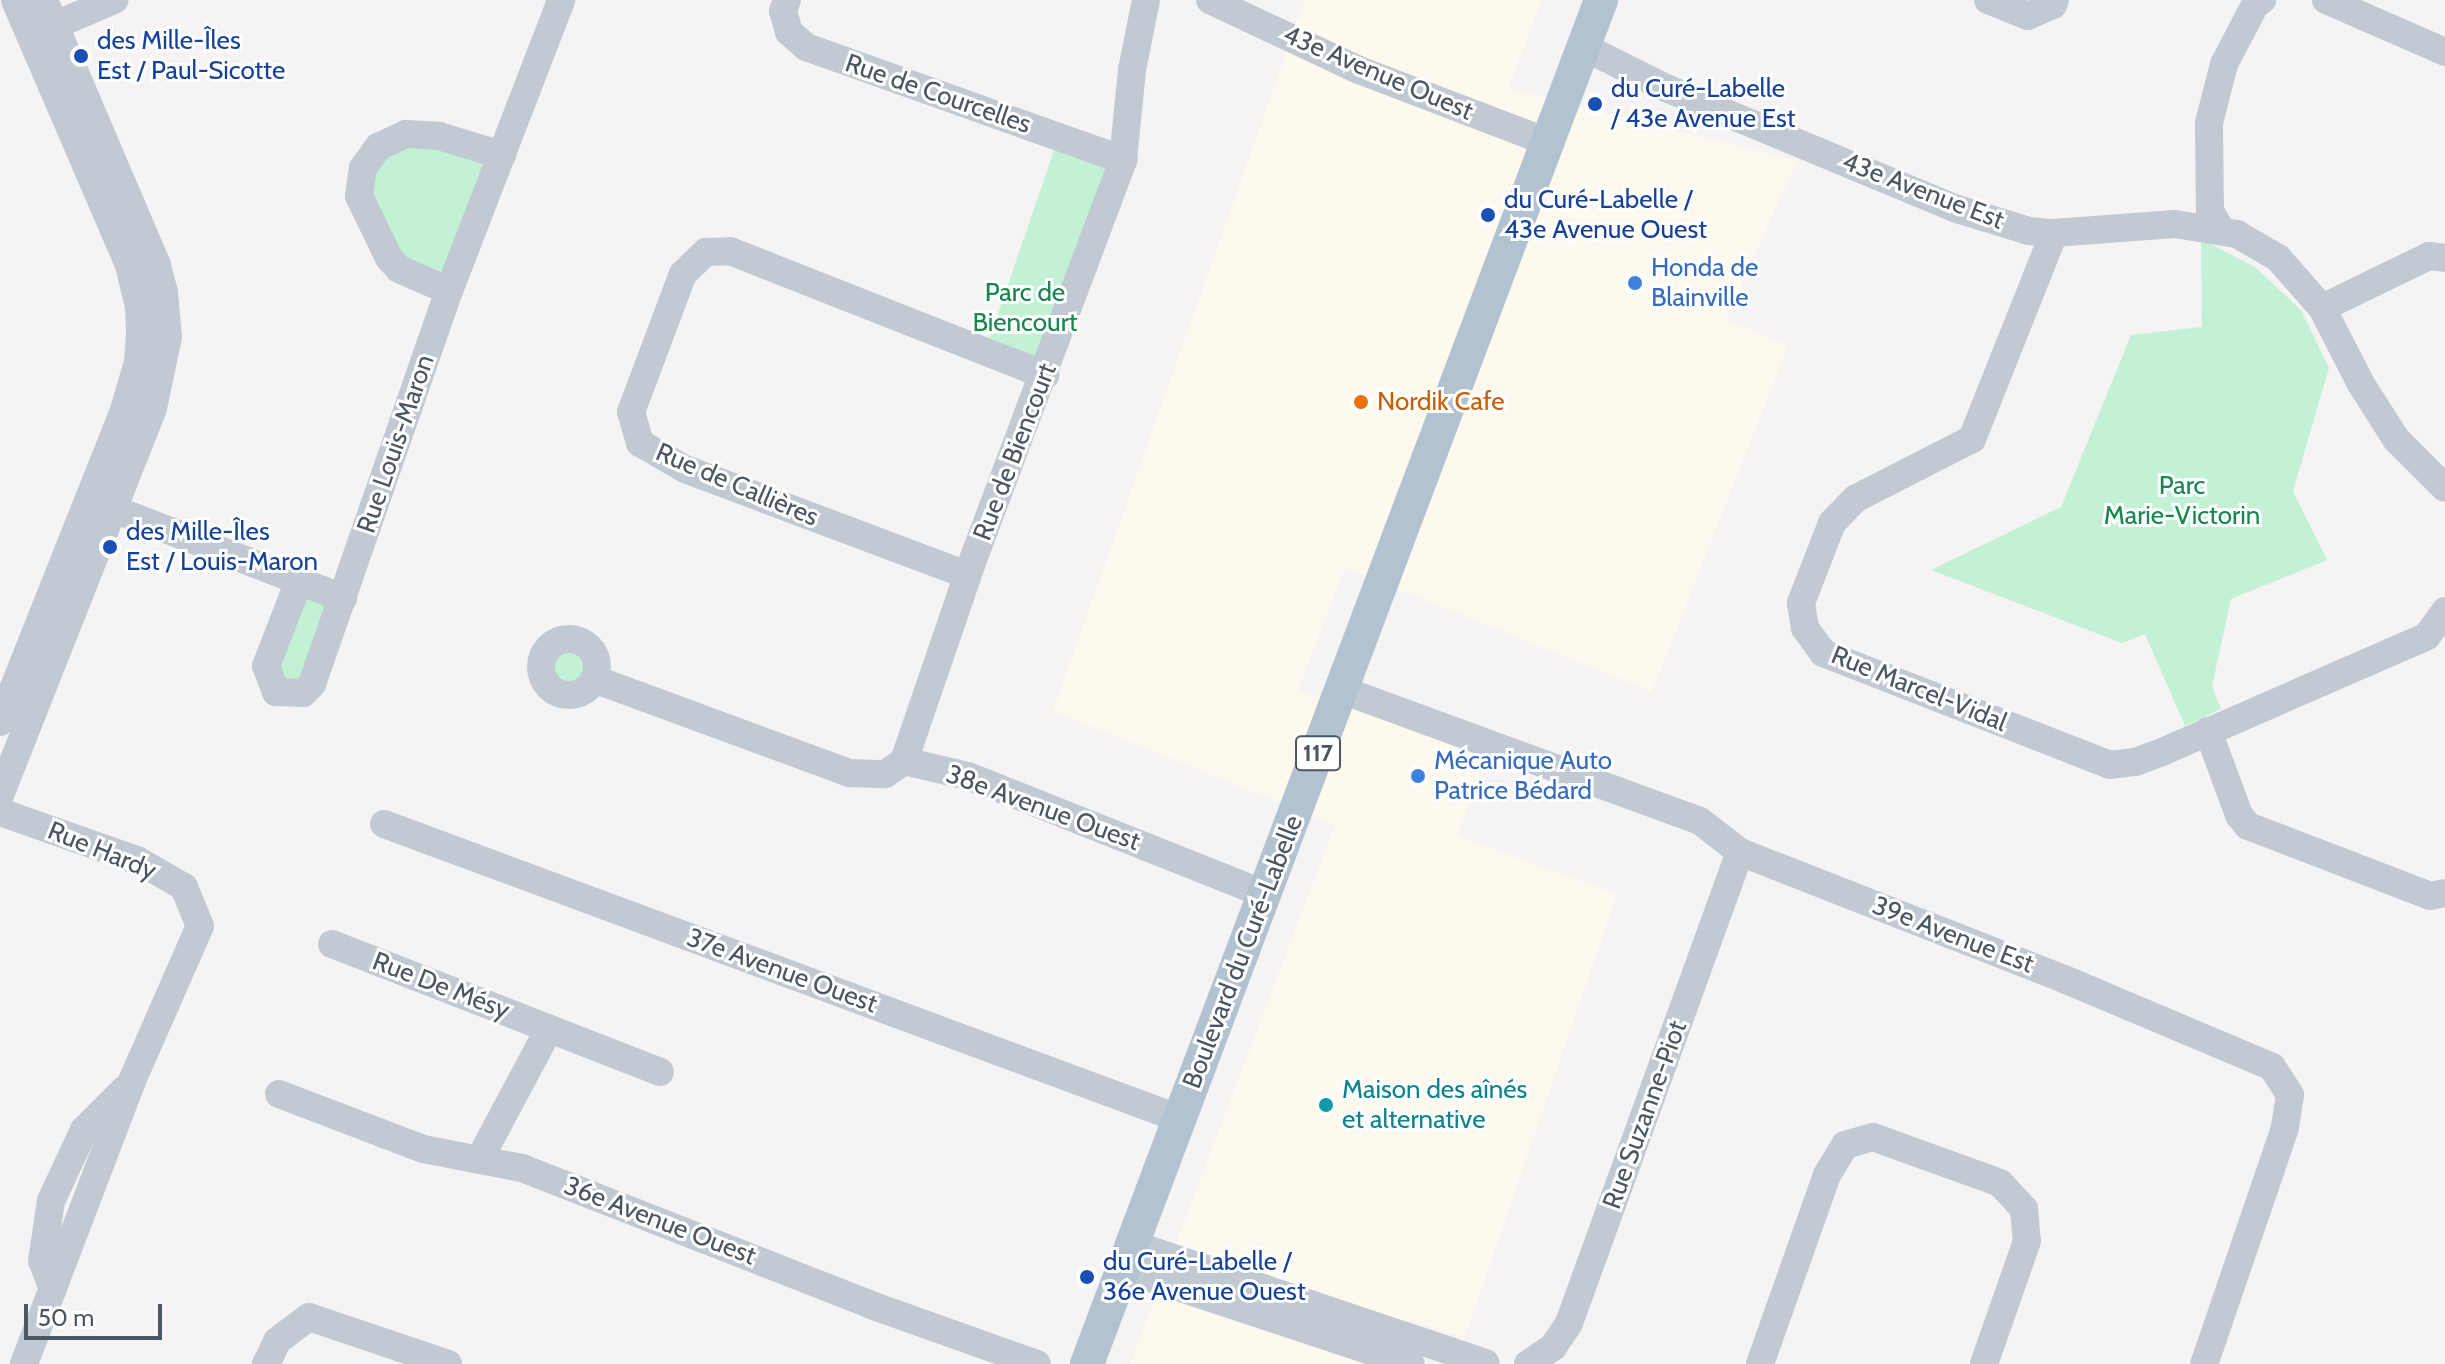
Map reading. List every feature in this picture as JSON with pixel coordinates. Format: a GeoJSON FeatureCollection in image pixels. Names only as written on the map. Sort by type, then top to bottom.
{"type":"FeatureCollection","features":[{"type":"Feature","properties":{"kind":"main road","name":"Boulevard du Curé-Labelle"},"geometry":{"type":"LineString","coordinates":[[1087,1364],[1601,0]]}},
{"type":"Feature","properties":{"kind":"street"},"geometry":{"type":"LineString","coordinates":[[0,795],[100,504],[140,348],[139,307],[123,251],[43,20],[15,0]]}},
{"type":"Feature","properties":{"kind":"street"},"geometry":{"type":"LineString","coordinates":[[43,20],[114,0]]}},
{"type":"Feature","properties":{"kind":"street","name":"Rue Louis-Maron"},"geometry":{"type":"LineString","coordinates":[[299,581],[266,666],[276,692],[303,693],[312,684],[449,291],[561,0]]}},
{"type":"Feature","properties":{"kind":"street","name":"Rue de Courcelles"},"geometry":{"type":"LineString","coordinates":[[787,0],[783,11],[789,32],[806,47],[1123,160]]}},
{"type":"Feature","properties":{"kind":"street","name":"Rue de Biencourt"},"geometry":{"type":"LineString","coordinates":[[904,761],[967,575],[1045,375],[1123,160],[1132,70],[1146,0]]}},
{"type":"Feature","properties":{"kind":"street","name":"43e Avenue Ouest"},"geometry":{"type":"LineString","coordinates":[[1210,0],[1359,70],[1548,142]]}},
{"type":"Feature","properties":{"kind":"street"},"geometry":{"type":"LineString","coordinates":[[1988,0],[2028,16],[2053,5],[2055,0]]}},
{"type":"Feature","properties":{"kind":"street"},"geometry":{"type":"LineString","coordinates":[[2221,230],[2210,211],[2209,123],[2224,64],[2255,5],[2262,0]]}},
{"type":"Feature","properties":{"kind":"street"},"geometry":{"type":"LineString","coordinates":[[2326,0],[2445,52]]}},
{"type":"Feature","properties":{"kind":"street","name":"43e Avenue Est"},"geometry":{"type":"LineString","coordinates":[[1584,47],[1666,88],[1954,208],[2029,231],[2054,233],[2175,224],[2237,234],[2278,258],[2322,308],[2361,384],[2396,439],[2445,488]]}},
{"type":"Feature","properties":{"kind":"street"},"geometry":{"type":"LineString","coordinates":[[449,291],[399,269],[389,258],[359,196],[363,168],[378,147],[406,134],[439,136],[502,155]]}},
{"type":"Feature","properties":{"kind":"street","name":"Rue Marcel-Vidal"},"geometry":{"type":"LineString","coordinates":[[2054,233],[1972,439],[1855,499],[1832,523],[1801,603],[1805,628],[1823,653],[2110,765],[2135,762],[2427,636],[2445,611]]}},
{"type":"Feature","properties":{"kind":"street","name":"Rue de Callières"},"geometry":{"type":"LineString","coordinates":[[967,575],[685,469],[640,443],[631,412],[683,274],[706,252],[730,251],[1045,375]]}},
{"type":"Feature","properties":{"kind":"street"},"geometry":{"type":"LineString","coordinates":[[2322,308],[2429,256],[2445,258]]}},
{"type":"Feature","properties":{"kind":"street"},"geometry":{"type":"LineString","coordinates":[[100,504],[343,598]]}},
{"type":"Feature","properties":{"kind":"street"},"geometry":{"type":"LineString","coordinates":[[0,722],[100,504]]}},
{"type":"Feature","properties":{"kind":"street"},"geometry":{"type":"LineString","coordinates":[[594,679],[850,773],[885,774],[904,761]]}},
{"type":"Feature","properties":{"kind":"street","name":"39e Avenue Est"},"geometry":{"type":"LineString","coordinates":[[1342,690],[1700,821],[1740,852],[2064,979],[2272,1067],[2290,1095],[2285,1128],[2204,1364]]}},
{"type":"Feature","properties":{"kind":"street"},"geometry":{"type":"LineString","coordinates":[[2208,731],[2239,815],[2248,826],[2430,896],[2445,893]]}},
{"type":"Feature","properties":{"kind":"street","name":"38e Avenue Ouest"},"geometry":{"type":"LineString","coordinates":[[904,761],[968,776],[1265,894]]}},
{"type":"Feature","properties":{"kind":"street","name":"Rue Hardy"},"geometry":{"type":"LineString","coordinates":[[0,812],[139,861],[184,887],[200,926],[132,1081],[24,1364]]}},
{"type":"Feature","properties":{"kind":"street","name":"37e Avenue Ouest"},"geometry":{"type":"LineString","coordinates":[[384,824],[1180,1119]]}},
{"type":"Feature","properties":{"kind":"street","name":"Rue Suzanne-Piot"},"geometry":{"type":"LineString","coordinates":[[1528,1364],[1553,1347],[1569,1323],[1740,852]]}},
{"type":"Feature","properties":{"kind":"street","name":"Rue De Mésy"},"geometry":{"type":"LineString","coordinates":[[332,944],[660,1072]]}},
{"type":"Feature","properties":{"kind":"street"},"geometry":{"type":"LineString","coordinates":[[479,1160],[549,1029]]}},
{"type":"Feature","properties":{"kind":"street","name":"36e Avenue Ouest"},"geometry":{"type":"LineString","coordinates":[[279,1094],[423,1149],[522,1168],[871,1305],[1037,1364]]}},
{"type":"Feature","properties":{"kind":"street"},"geometry":{"type":"LineString","coordinates":[[1760,1364],[1827,1175],[1845,1145],[1873,1137],[2000,1183],[2024,1209],[2027,1241],[1984,1364]]}},
{"type":"Feature","properties":{"kind":"street"},"geometry":{"type":"LineString","coordinates":[[1128,1257],[1334,1326],[1485,1364],[1499,1358],[1522,1364]]}},
{"type":"Feature","properties":{"kind":"street"},"geometry":{"type":"LineString","coordinates":[[266,1364],[277,1341],[309,1317],[448,1364]]}},
{"type":"Feature","properties":{"kind":"street"},"geometry":{"type":"LineString","coordinates":[[1334,1326],[1411,1364]]}},
{"type":"Feature","properties":{"kind":"shaded area"},"geometry":{"type":"Polygon","coordinates":[[[1305,0],[1542,0],[1508,89],[1797,161],[1726,319],[1788,346],[1652,692],[1345,568],[1298,690],[1489,753],[1457,836],[1617,894],[1465,1338],[1407,1319],[1386,1364],[1130,1364],[1335,825],[1053,711],[1305,0]]]}},
{"type":"Feature","properties":{"kind":"green space"},"geometry":{"type":"Polygon","coordinates":[[[404,140],[492,161],[446,283],[397,261],[365,197],[368,172],[404,140]]]}},
{"type":"Feature","properties":{"kind":"green space","name":"Parc de Biencourt"},"geometry":{"type":"Polygon","coordinates":[[[1056,145],[1108,163],[1039,363],[987,345],[1056,145]]]}},
{"type":"Feature","properties":{"kind":"green space","name":"Parc Marie-Victorin"},"geometry":{"type":"Polygon","coordinates":[[[2201,239],[2255,267],[2301,310],[2329,368],[2293,491],[2327,560],[2231,599],[2212,686],[2221,709],[2185,726],[2145,634],[2122,643],[1931,570],[2061,507],[2131,335],[2202,327],[2201,239]]]}},
{"type":"Feature","properties":{"kind":"green space"},"geometry":{"type":"Polygon","coordinates":[[[302,586],[336,599],[309,680],[279,687],[272,667],[302,586]]]}},
{"type":"Feature","properties":{"kind":"green space"},"geometry":{"type":"Polygon","coordinates":[[[568,644],[585,651],[592,668],[585,685],[568,692],[551,685],[544,668],[551,651],[568,644]]]}},
{"type":"Feature","properties":{"kind":"place","name":"des Mille-Îles Est / Paul-Sicotte"},"geometry":{"type":"Point","coordinates":[81,56]}},
{"type":"Feature","properties":{"kind":"place","name":"du Curé-Labelle / 43e Avenue Est"},"geometry":{"type":"Point","coordinates":[1595,104]}},
{"type":"Feature","properties":{"kind":"place","name":"du Curé-Labelle / 43e Avenue Ouest"},"geometry":{"type":"Point","coordinates":[1488,215]}},
{"type":"Feature","properties":{"kind":"place","name":"Honda de Blainville"},"geometry":{"type":"Point","coordinates":[1635,283]}},
{"type":"Feature","properties":{"kind":"place","name":"Nordik Cafe"},"geometry":{"type":"Point","coordinates":[1361,402]}},
{"type":"Feature","properties":{"kind":"place","name":"des Mille-Îles Est / Louis-Maron"},"geometry":{"type":"Point","coordinates":[110,547]}},
{"type":"Feature","properties":{"kind":"place","name":"Mécanique Auto Patrice Bédard"},"geometry":{"type":"Point","coordinates":[1418,776]}},
{"type":"Feature","properties":{"kind":"place","name":"Maison des aînés et alternative"},"geometry":{"type":"Point","coordinates":[1326,1105]}},
{"type":"Feature","properties":{"kind":"place","name":"du Curé-Labelle / 36e Avenue Ouest"},"geometry":{"type":"Point","coordinates":[1087,1277]}}]}
